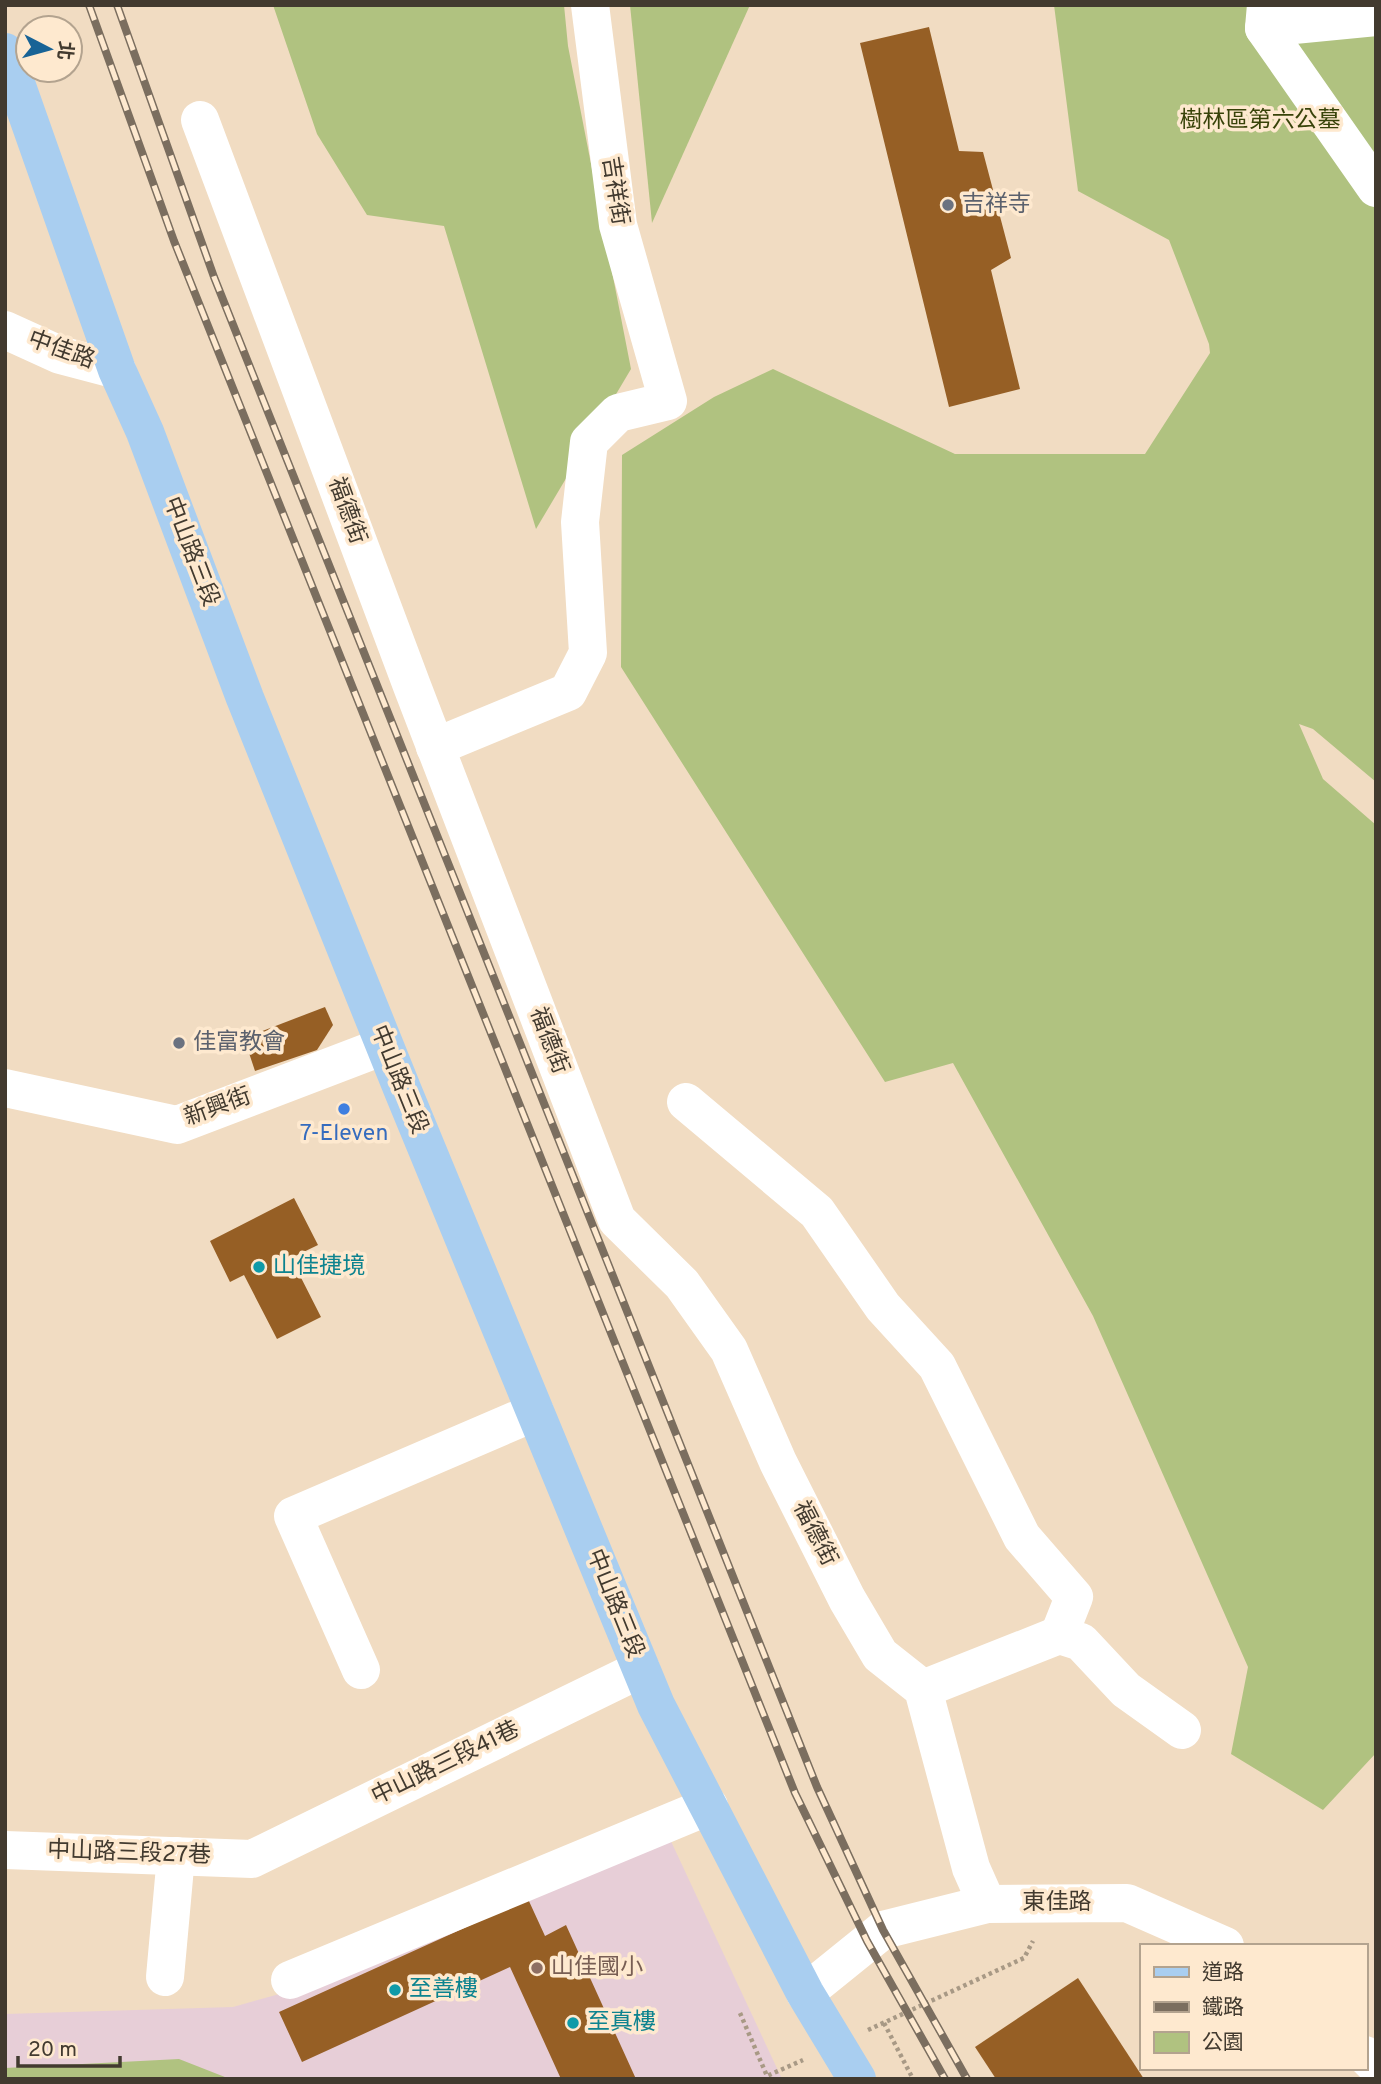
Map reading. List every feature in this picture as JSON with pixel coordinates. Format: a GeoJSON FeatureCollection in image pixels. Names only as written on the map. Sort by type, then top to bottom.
{"type":"FeatureCollection","features":[{"type":"Feature","properties":{"kind":"main road","name":"中山路三段"},"geometry":{"type":"LineString","coordinates":[[5,52],[117,370],[145,432],[250,710],[384,1046],[656,1705],[805,1993],[857,2079]]}},
{"type":"Feature","properties":{"kind":"street","name":"吉祥街"},"geometry":{"type":"LineString","coordinates":[[435,747],[568,692],[589,653],[580,522],[589,442],[618,413],[668,401],[662,371],[618,225],[590,5]]}},
{"type":"Feature","properties":{"kind":"street"},"geometry":{"type":"LineString","coordinates":[[1265,17],[1376,17]]}},
{"type":"Feature","properties":{"kind":"street"},"geometry":{"type":"LineString","coordinates":[[1265,17],[1376,188]]}},
{"type":"Feature","properties":{"kind":"street","name":"福德街"},"geometry":{"type":"LineString","coordinates":[[200,120],[435,747],[617,1220],[682,1284],[729,1350],[778,1462],[846,1599],[880,1655],[923,1689]]}},
{"type":"Feature","properties":{"kind":"street","name":"中佳路"},"geometry":{"type":"LineString","coordinates":[[5,330],[60,355],[117,370]]}},
{"type":"Feature","properties":{"kind":"street","name":"新興街"},"geometry":{"type":"LineString","coordinates":[[5,1088],[177,1125],[384,1046]]}},
{"type":"Feature","properties":{"kind":"street"},"geometry":{"type":"LineString","coordinates":[[686,1102],[817,1212],[883,1307],[937,1366],[1022,1537],[1074,1597],[1059,1635]]}},
{"type":"Feature","properties":{"kind":"street"},"geometry":{"type":"LineString","coordinates":[[361,1670],[293,1516],[535,1412]]}},
{"type":"Feature","properties":{"kind":"street"},"geometry":{"type":"LineString","coordinates":[[987,1904],[971,1868],[923,1689],[1059,1635],[1081,1642],[1126,1690],[1182,1730]]}},
{"type":"Feature","properties":{"kind":"street","name":"中山路三段41巷"},"geometry":{"type":"LineString","coordinates":[[252,1859],[641,1669]]}},
{"type":"Feature","properties":{"kind":"street"},"geometry":{"type":"LineString","coordinates":[[290,1980],[709,1806]]}},
{"type":"Feature","properties":{"kind":"street","name":"中山路三段27巷"},"geometry":{"type":"LineString","coordinates":[[5,1850],[252,1859]]}},
{"type":"Feature","properties":{"kind":"street"},"geometry":{"type":"LineString","coordinates":[[165,1977],[176,1856]]}},
{"type":"Feature","properties":{"kind":"street","name":"東佳路"},"geometry":{"type":"LineString","coordinates":[[805,1993],[883,1930],[987,1904],[1127,1903],[1220,1944]]}},
{"type":"Feature","properties":{"kind":"path"},"geometry":{"type":"LineString","coordinates":[[860,2033],[1024,1958],[1035,1935]]}},
{"type":"Feature","properties":{"kind":"path"},"geometry":{"type":"LineString","coordinates":[[740,2013],[767,2076],[814,2055]]}},
{"type":"Feature","properties":{"kind":"path"},"geometry":{"type":"LineString","coordinates":[[884,2023],[913,2079]]}},
{"type":"Feature","properties":{"kind":"shaded area","name":"山佳國小"},"geometry":{"type":"Polygon","coordinates":[[[669,1837],[782,2079],[5,2079],[5,2014],[233,2007],[283,1993],[669,1837]]]}},
{"type":"Feature","properties":{"kind":"green space"},"geometry":{"type":"Polygon","coordinates":[[[273,5],[564,5],[568,46],[631,369],[536,529],[444,226],[367,215],[317,134],[273,5]]]}},
{"type":"Feature","properties":{"kind":"green space"},"geometry":{"type":"Polygon","coordinates":[[[630,5],[750,5],[652,223],[630,5]]]}},
{"type":"Feature","properties":{"kind":"green space","name":"樹林區第六公墓"},"geometry":{"type":"Polygon","coordinates":[[[1054,5],[1376,5],[1376,782],[1313,729],[1299,724],[1323,779],[1376,825],[1376,1753],[1323,1810],[1231,1754],[1248,1667],[1093,1316],[953,1063],[885,1082],[621,667],[622,455],[714,397],[773,369],[955,454],[1145,454],[1210,353],[1209,344],[1169,240],[1078,191],[1054,5]]]}},
{"type":"Feature","properties":{"kind":"green space"},"geometry":{"type":"Polygon","coordinates":[[[179,2059],[230,2079],[5,2079],[5,2068],[179,2059]]]}},
{"type":"Feature","properties":{"kind":"building","name":"吉祥寺"},"geometry":{"type":"Polygon","coordinates":[[[929,27],[959,151],[983,152],[1011,258],[991,270],[1020,389],[949,407],[860,43],[929,27]]]}},
{"type":"Feature","properties":{"kind":"building"},"geometry":{"type":"Polygon","coordinates":[[[325,1007],[333,1025],[317,1050],[255,1071],[244,1038],[325,1007]]]}},
{"type":"Feature","properties":{"kind":"building","name":"山佳捷境"},"geometry":{"type":"Polygon","coordinates":[[[294,1198],[318,1245],[291,1258],[321,1317],[277,1339],[244,1275],[230,1282],[210,1241],[294,1198]]]}},
{"type":"Feature","properties":{"kind":"building","name":"至善樓"},"geometry":{"type":"Polygon","coordinates":[[[528,1899],[545,1936],[566,1925],[636,2079],[561,2079],[510,1967],[302,2062],[279,2012],[528,1899]]]}},
{"type":"Feature","properties":{"kind":"building"},"geometry":{"type":"Polygon","coordinates":[[[1078,1978],[1144,2079],[996,2079],[975,2047],[1078,1978]]]}},
{"type":"Feature","properties":{"kind":"railway"},"geometry":{"type":"LineString","coordinates":[[89,5],[174,241],[795,1793],[867,1941],[945,2079]]}},
{"type":"Feature","properties":{"kind":"railway"},"geometry":{"type":"LineString","coordinates":[[117,5],[214,277],[817,1787],[883,1930],[967,2079]]}},
{"type":"Feature","properties":{"kind":"place","name":"吉祥寺"},"geometry":{"type":"Point","coordinates":[948,205]}},
{"type":"Feature","properties":{"kind":"place","name":"佳富教會"},"geometry":{"type":"Point","coordinates":[179,1043]}},
{"type":"Feature","properties":{"kind":"place","name":"7-Eleven"},"geometry":{"type":"Point","coordinates":[344,1109]}},
{"type":"Feature","properties":{"kind":"place","name":"山佳捷境"},"geometry":{"type":"Point","coordinates":[259,1267]}},
{"type":"Feature","properties":{"kind":"place","name":"山佳國小"},"geometry":{"type":"Point","coordinates":[537,1968]}},
{"type":"Feature","properties":{"kind":"place","name":"至善樓"},"geometry":{"type":"Point","coordinates":[395,1990]}},
{"type":"Feature","properties":{"kind":"place","name":"至真樓"},"geometry":{"type":"Point","coordinates":[573,2023]}}]}
